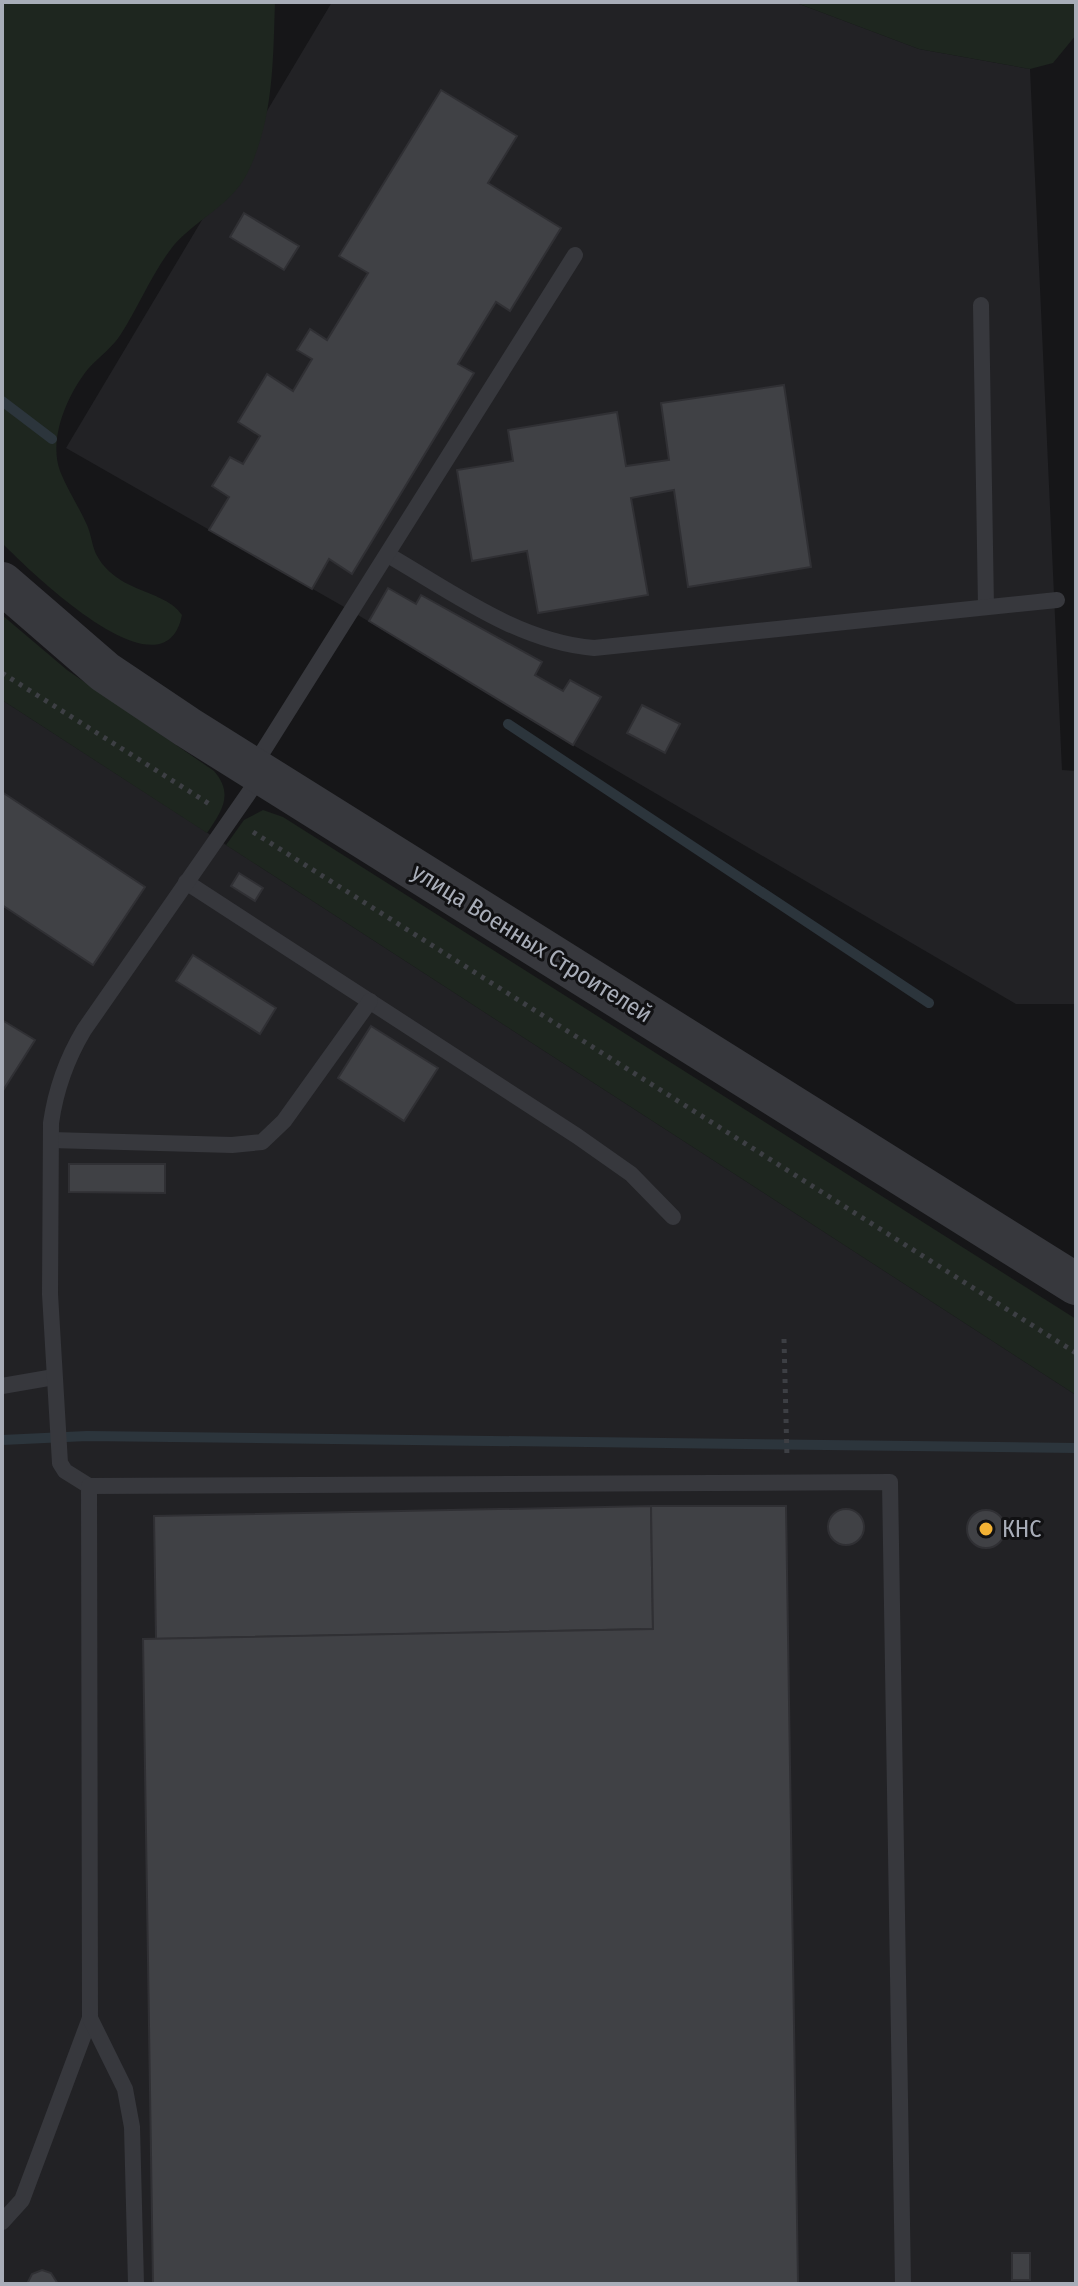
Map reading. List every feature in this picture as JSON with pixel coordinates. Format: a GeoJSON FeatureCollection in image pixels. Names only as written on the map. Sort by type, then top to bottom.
{"type":"FeatureCollection","features":[{"type":"Feature","properties":{"kind":"street","name":"улица Военных Строителей"},"geometry":{"type":"LineString","coordinates":[[2,583],[105,672],[257,771],[1076,1284]]}},
{"type":"Feature","properties":{"kind":"lane"},"geometry":{"type":"LineString","coordinates":[[575,255],[388,555],[230,817],[71,1053],[55,1099],[51,1140],[50,1294],[59,1452],[65,1471],[89,1486],[890,1482],[903,2284]]}},
{"type":"Feature","properties":{"kind":"lane"},"geometry":{"type":"LineString","coordinates":[[981,305],[986,607]]}},
{"type":"Feature","properties":{"kind":"lane"},"geometry":{"type":"LineString","coordinates":[[388,555],[515,626],[568,646],[594,648],[1057,600]]}},
{"type":"Feature","properties":{"kind":"lane"},"geometry":{"type":"LineString","coordinates":[[186,882],[619,1166],[673,1217]]}},
{"type":"Feature","properties":{"kind":"lane"},"geometry":{"type":"LineString","coordinates":[[51,1140],[232,1145],[262,1142],[284,1121],[370,1001]]}},
{"type":"Feature","properties":{"kind":"lane"},"geometry":{"type":"LineString","coordinates":[[2,1386],[54,1377]]}},
{"type":"Feature","properties":{"kind":"lane"},"geometry":{"type":"LineString","coordinates":[[2,2222],[22,2200],[90,2018],[89,1486]]}},
{"type":"Feature","properties":{"kind":"lane"},"geometry":{"type":"LineString","coordinates":[[90,2018],[125,2089],[132,2127],[136,2284]]}},
{"type":"Feature","properties":{"kind":"path"},"geometry":{"type":"LineString","coordinates":[[2,673],[1076,1353]]}},
{"type":"Feature","properties":{"kind":"path"},"geometry":{"type":"LineString","coordinates":[[784,1339],[787,1482]]}},
{"type":"Feature","properties":{"kind":"shaded area"},"geometry":{"type":"Polygon","coordinates":[[[2,2],[275,2],[267,111],[247,174],[232,195],[183,236],[166,255],[118,339],[81,379],[67,404],[58,431],[56,445],[60,471],[87,525],[96,554],[116,577],[164,600],[182,615],[170,638],[150,645],[124,638],[95,622],[65,600],[2,543],[2,2]]]}},
{"type":"Feature","properties":{"kind":"shaded area"},"geometry":{"type":"Polygon","coordinates":[[[332,2],[794,2],[919,49],[1030,69],[1062,770],[1076,771],[1076,1004],[1016,1004],[573,745],[353,612],[66,448],[332,2]]]}},
{"type":"Feature","properties":{"kind":"shaded area"},"geometry":{"type":"Polygon","coordinates":[[[794,2],[1076,2],[1076,35],[1053,63],[1030,69],[919,49],[794,2]]]}},
{"type":"Feature","properties":{"kind":"shaded area"},"geometry":{"type":"Polygon","coordinates":[[[2,615],[67,670],[214,771],[225,795],[221,810],[207,833],[2,700],[2,615]]]}},
{"type":"Feature","properties":{"kind":"shaded area"},"geometry":{"type":"Polygon","coordinates":[[[2,700],[1076,1395],[1076,2284],[2,2284],[2,700]]]}},
{"type":"Feature","properties":{"kind":"shaded area"},"geometry":{"type":"Polygon","coordinates":[[[263,810],[283,817],[1076,1319],[1076,1395],[226,845],[244,820],[263,810]]]}},
{"type":"Feature","properties":{"kind":"building"},"geometry":{"type":"Polygon","coordinates":[[[441,90],[517,136],[488,183],[561,228],[510,311],[496,302],[458,364],[474,373],[352,574],[329,559],[312,589],[209,530],[229,497],[212,486],[230,457],[243,464],[260,436],[238,422],[267,374],[293,391],[312,359],[297,350],[310,329],[327,340],[368,273],[339,256],[441,90]]]}},
{"type":"Feature","properties":{"kind":"building"},"geometry":{"type":"Polygon","coordinates":[[[244,213],[299,246],[284,270],[230,237],[244,213]]]}},
{"type":"Feature","properties":{"kind":"building"},"geometry":{"type":"Polygon","coordinates":[[[784,385],[811,567],[688,587],[674,490],[631,498],[648,595],[538,613],[527,551],[472,561],[457,470],[513,461],[508,430],[617,412],[626,466],[669,460],[661,403],[784,385]]]}},
{"type":"Feature","properties":{"kind":"building"},"geometry":{"type":"Polygon","coordinates":[[[388,588],[416,604],[421,595],[542,662],[535,675],[563,691],[570,680],[601,697],[573,745],[369,621],[388,588]]]}},
{"type":"Feature","properties":{"kind":"building"},"geometry":{"type":"Polygon","coordinates":[[[642,705],[680,724],[665,753],[627,733],[642,705]]]}},
{"type":"Feature","properties":{"kind":"building"},"geometry":{"type":"Polygon","coordinates":[[[2,792],[145,887],[93,965],[2,905],[2,792]]]}},
{"type":"Feature","properties":{"kind":"building"},"geometry":{"type":"Polygon","coordinates":[[[239,873],[263,888],[255,901],[231,886],[239,873]]]}},
{"type":"Feature","properties":{"kind":"building"},"geometry":{"type":"Polygon","coordinates":[[[193,955],[276,1008],[260,1034],[176,981],[193,955]]]}},
{"type":"Feature","properties":{"kind":"building"},"geometry":{"type":"Polygon","coordinates":[[[2,1020],[35,1040],[2,1092],[2,1020]]]}},
{"type":"Feature","properties":{"kind":"building"},"geometry":{"type":"Polygon","coordinates":[[[371,1026],[438,1068],[404,1121],[338,1078],[371,1026]]]}},
{"type":"Feature","properties":{"kind":"building"},"geometry":{"type":"Polygon","coordinates":[[[69,1164],[165,1164],[165,1193],[69,1192],[69,1164]]]}},
{"type":"Feature","properties":{"kind":"building"},"geometry":{"type":"Polygon","coordinates":[[[651,1506],[653,1629],[156,1639],[154,1516],[651,1506]]]}},
{"type":"Feature","properties":{"kind":"building"},"geometry":{"type":"Polygon","coordinates":[[[651,1506],[786,1506],[798,2284],[153,2284],[143,1639],[653,1629],[651,1506]]]}},
{"type":"Feature","properties":{"kind":"building"},"geometry":{"type":"Polygon","coordinates":[[[846,1509],[859,1514],[864,1527],[859,1540],[846,1545],[833,1540],[828,1527],[833,1514],[846,1509]]]}},
{"type":"Feature","properties":{"kind":"building","name":"КНС"},"geometry":{"type":"Polygon","coordinates":[[[986,1510],[1000,1515],[1005,1529],[1000,1543],[986,1548],[972,1543],[967,1529],[972,1515],[986,1510]]]}},
{"type":"Feature","properties":{"kind":"building"},"geometry":{"type":"Polygon","coordinates":[[[1012,2253],[1030,2253],[1030,2280],[1012,2280],[1012,2253]]]}},
{"type":"Feature","properties":{"kind":"building"},"geometry":{"type":"Polygon","coordinates":[[[42,2270],[51,2273],[58,2284],[27,2284],[32,2274],[42,2270]]]}},
{"type":"Feature","properties":{"kind":"waterway"},"geometry":{"type":"LineString","coordinates":[[2,401],[52,439]]}},
{"type":"Feature","properties":{"kind":"waterway"},"geometry":{"type":"LineString","coordinates":[[508,724],[929,1003]]}},
{"type":"Feature","properties":{"kind":"waterway"},"geometry":{"type":"LineString","coordinates":[[2,1440],[87,1436],[1076,1448]]}},
{"type":"Feature","properties":{"kind":"place","name":"КНС"},"geometry":{"type":"Point","coordinates":[986,1529]}}]}
